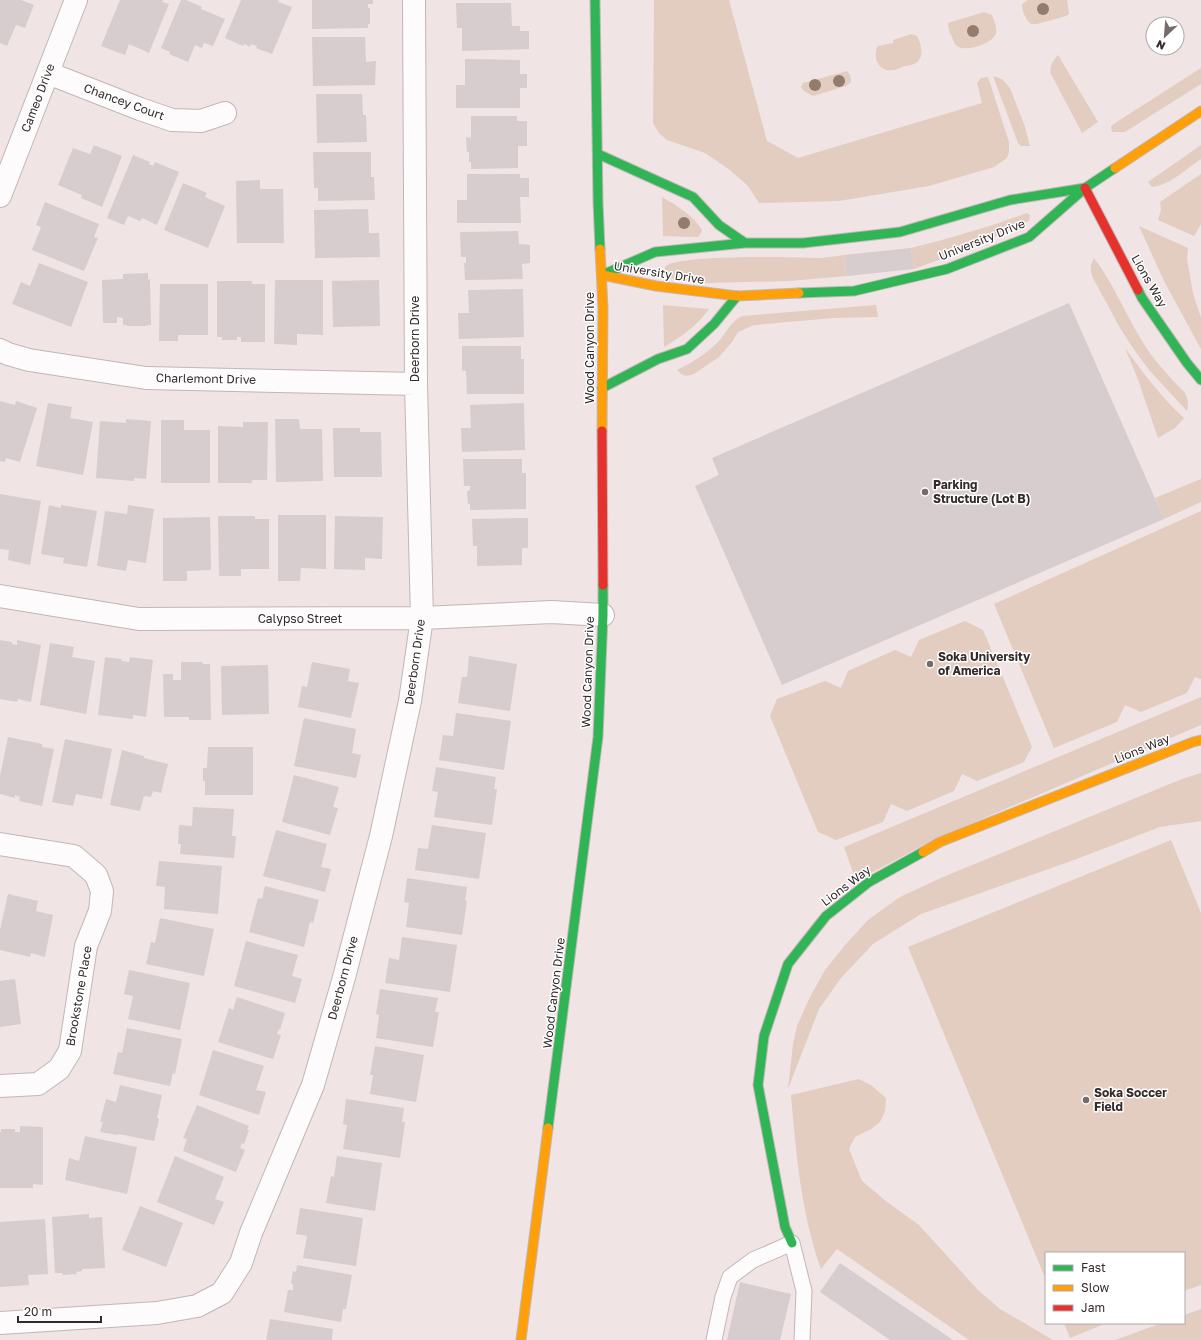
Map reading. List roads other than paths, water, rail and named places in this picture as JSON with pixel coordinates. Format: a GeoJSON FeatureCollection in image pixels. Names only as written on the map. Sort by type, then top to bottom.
{"type":"FeatureCollection","features":[{"type":"Feature","properties":{"kind":"street","name":"Cameo Drive"},"geometry":{"type":"LineString","coordinates":[[0,196],[76,0]]}},
{"type":"Feature","properties":{"kind":"street","name":"Deerborn Drive"},"geometry":{"type":"LineString","coordinates":[[0,1323],[157,1313],[197,1306],[222,1292],[241,1263],[251,1233],[313,1085],[380,836],[410,701],[422,618],[416,384],[414,0]]}},
{"type":"Feature","properties":{"kind":"street","name":"Wood Canyon Drive"},"geometry":{"type":"LineString","coordinates":[[521,1340],[598,737],[603,615],[603,308],[598,202],[595,0]]}},
{"type":"Feature","properties":{"kind":"street","name":"Chancey Court"},"geometry":{"type":"LineString","coordinates":[[48,73],[172,120],[201,121],[225,113]]}},
{"type":"Feature","properties":{"kind":"street","name":"University Drive"},"geometry":{"type":"LineString","coordinates":[[602,275],[656,286],[737,296],[854,291],[947,269],[1029,237],[1085,188],[1201,111]]}},
{"type":"Feature","properties":{"kind":"street"},"geometry":{"type":"LineString","coordinates":[[598,154],[693,197],[719,225],[745,243]]}},
{"type":"Feature","properties":{"kind":"street","name":"University Drive"},"geometry":{"type":"LineString","coordinates":[[602,275],[655,252],[745,243],[803,243],[900,232],[1010,200],[1085,188]]}},
{"type":"Feature","properties":{"kind":"street","name":"Lions Way"},"geometry":{"type":"LineString","coordinates":[[1085,188],[1142,298],[1187,363],[1201,380]]}},
{"type":"Feature","properties":{"kind":"street"},"geometry":{"type":"LineString","coordinates":[[602,388],[658,358],[687,349],[714,324],[737,296]]}},
{"type":"Feature","properties":{"kind":"street","name":"Charlemont Drive"},"geometry":{"type":"LineString","coordinates":[[0,350],[8,354],[30,360],[146,378],[416,384]]}},
{"type":"Feature","properties":{"kind":"street","name":"Calypso Street"},"geometry":{"type":"LineString","coordinates":[[0,596],[139,619],[422,618],[552,612],[603,615]]}},
{"type":"Feature","properties":{"kind":"street","name":"Lions Way"},"geometry":{"type":"LineString","coordinates":[[792,1243],[785,1227],[758,1085],[764,1036],[788,964],[826,916],[869,882],[940,842],[1201,740]]}},
{"type":"Feature","properties":{"kind":"street","name":"Brookstone Place"},"geometry":{"type":"LineString","coordinates":[[0,844],[74,856],[96,875],[102,891],[100,911],[86,946],[70,1051],[59,1069],[38,1084],[0,1086]]}},
{"type":"Feature","properties":{"kind":"lane"},"geometry":{"type":"LineString","coordinates":[[714,1340],[723,1297],[730,1277],[753,1260],[792,1243],[804,1291],[802,1340]]}},
{"type":"Feature","properties":{"kind":"place","name":"Parking Structure (Lot B)"},"geometry":{"type":"Point","coordinates":[925,492]}},
{"type":"Feature","properties":{"kind":"place","name":"Soka University of America"},"geometry":{"type":"Point","coordinates":[930,664]}},
{"type":"Feature","properties":{"kind":"place","name":"Soka Soccer Field"},"geometry":{"type":"Point","coordinates":[1086,1100]}}]}
